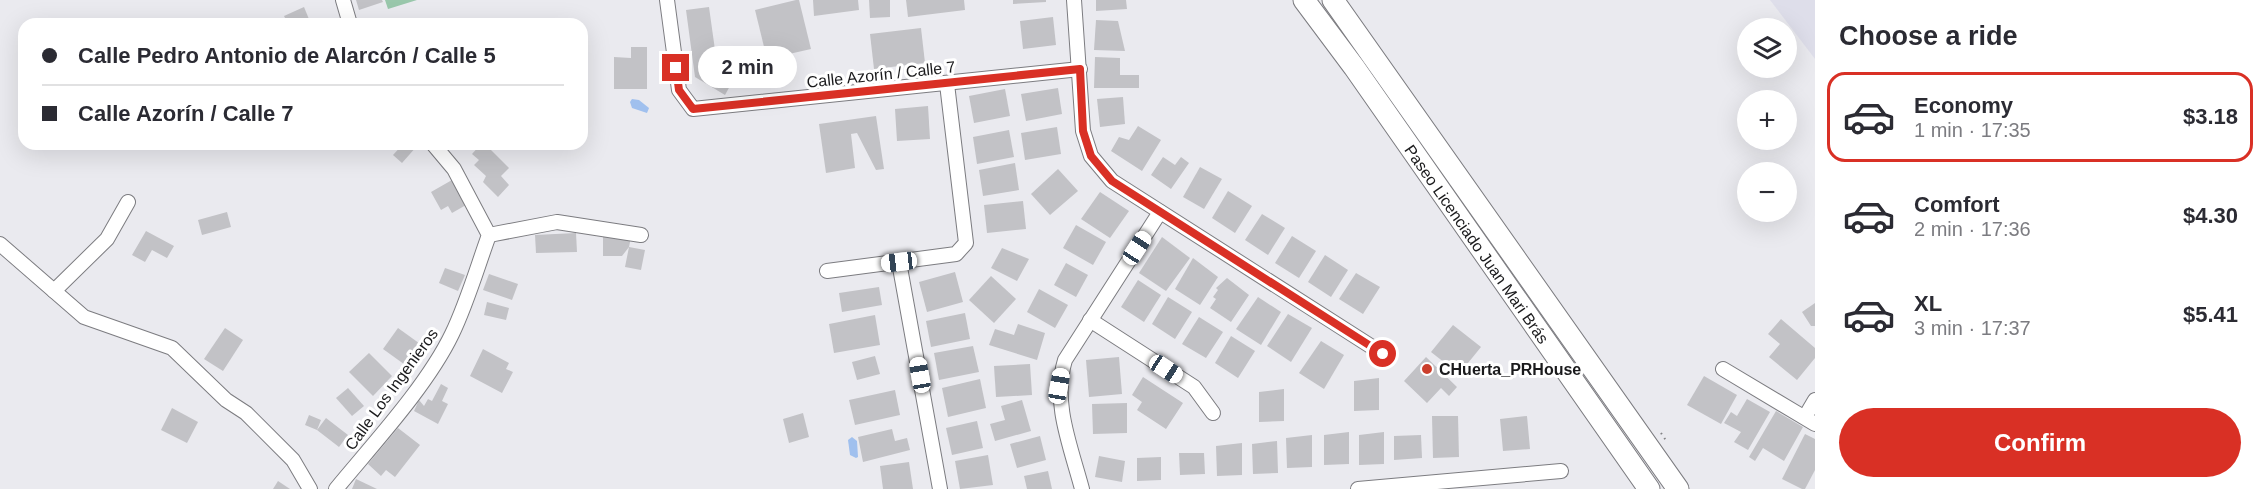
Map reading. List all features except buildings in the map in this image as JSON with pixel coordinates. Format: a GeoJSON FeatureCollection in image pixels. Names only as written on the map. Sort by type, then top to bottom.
{"type":"FeatureCollection","features":[{"type":"Feature","properties":{"kind":"main road","name":"Paseo Licenciado Juan Mari Brás"},"geometry":{"type":"LineString","coordinates":[[1304,0],[1354,67],[1649,489]]}},
{"type":"Feature","properties":{"kind":"main road","name":"Paseo Licenciado Juan Mari Brás"},"geometry":{"type":"LineString","coordinates":[[1333,0],[1678,489]]}},
{"type":"Feature","properties":{"kind":"street"},"geometry":{"type":"LineString","coordinates":[[343,0],[348,18]]}},
{"type":"Feature","properties":{"kind":"street","name":"Calle Azorín / Calle 7"},"geometry":{"type":"LineString","coordinates":[[667,0],[679,90],[693,109],[1080,69]]}},
{"type":"Feature","properties":{"kind":"street"},"geometry":{"type":"LineString","coordinates":[[1074,0],[1083,131],[1091,156],[1112,181],[1383,354]]}},
{"type":"Feature","properties":{"kind":"street"},"geometry":{"type":"LineString","coordinates":[[827,271],[956,254],[966,243],[947,84]]}},
{"type":"Feature","properties":{"kind":"street"},"geometry":{"type":"LineString","coordinates":[[438,150],[454,169],[489,235],[557,222],[641,235]]}},
{"type":"Feature","properties":{"kind":"street"},"geometry":{"type":"LineString","coordinates":[[54,291],[107,239],[128,202]]}},
{"type":"Feature","properties":{"kind":"street"},"geometry":{"type":"LineString","coordinates":[[1082,489],[1059,399],[1059,386],[1065,360],[1160,212]]}},
{"type":"Feature","properties":{"kind":"street","name":"Calle Los Ingenieros"},"geometry":{"type":"LineString","coordinates":[[336,489],[391,422],[452,334],[489,235]]}},
{"type":"Feature","properties":{"kind":"street"},"geometry":{"type":"LineString","coordinates":[[0,244],[84,317],[172,348],[226,400],[246,413],[293,460],[310,489]]}},
{"type":"Feature","properties":{"kind":"street"},"geometry":{"type":"LineString","coordinates":[[899,262],[940,489]]}},
{"type":"Feature","properties":{"kind":"street"},"geometry":{"type":"LineString","coordinates":[[1090,320],[1194,387],[1213,413]]}},
{"type":"Feature","properties":{"kind":"street"},"geometry":{"type":"LineString","coordinates":[[1723,369],[1810,420],[1815,400]]}},
{"type":"Feature","properties":{"kind":"street"},"geometry":{"type":"LineString","coordinates":[[1358,489],[1561,471]]}},
{"type":"Feature","properties":{"kind":"shaded area"},"geometry":{"type":"Polygon","coordinates":[[[1770,0],[1815,0],[1815,59],[1797,35],[1797,18],[1784,18],[1770,0]]]}},
{"type":"Feature","properties":{"kind":"green space"},"geometry":{"type":"Polygon","coordinates":[[[385,0],[417,0],[388,9],[385,0]]]}},
{"type":"Feature","properties":{"kind":"water"},"geometry":{"type":"Polygon","coordinates":[[[754,63],[758,68],[758,82],[752,88],[748,88],[745,70],[754,63]]]}},
{"type":"Feature","properties":{"kind":"water"},"geometry":{"type":"Polygon","coordinates":[[[787,65],[788,82],[779,83],[778,75],[773,75],[772,66],[787,65]]]}},
{"type":"Feature","properties":{"kind":"water"},"geometry":{"type":"Polygon","coordinates":[[[632,99],[639,100],[649,108],[647,113],[632,108],[630,102],[632,99]]]}},
{"type":"Feature","properties":{"kind":"water"},"geometry":{"type":"Polygon","coordinates":[[[852,437],[857,441],[858,457],[856,458],[850,455],[848,440],[852,437]]]}},
{"type":"Feature","properties":{"kind":"place","name":"CHuerta_PRHouse"},"geometry":{"type":"Point","coordinates":[1427,369]}},
{"type":"Feature","properties":{"kind":"route"},"geometry":{"type":"LineString","coordinates":[[676,68],[679,90],[693,109],[1080,69],[1083,131],[1091,156],[1112,181],[1383,354]]}}]}
